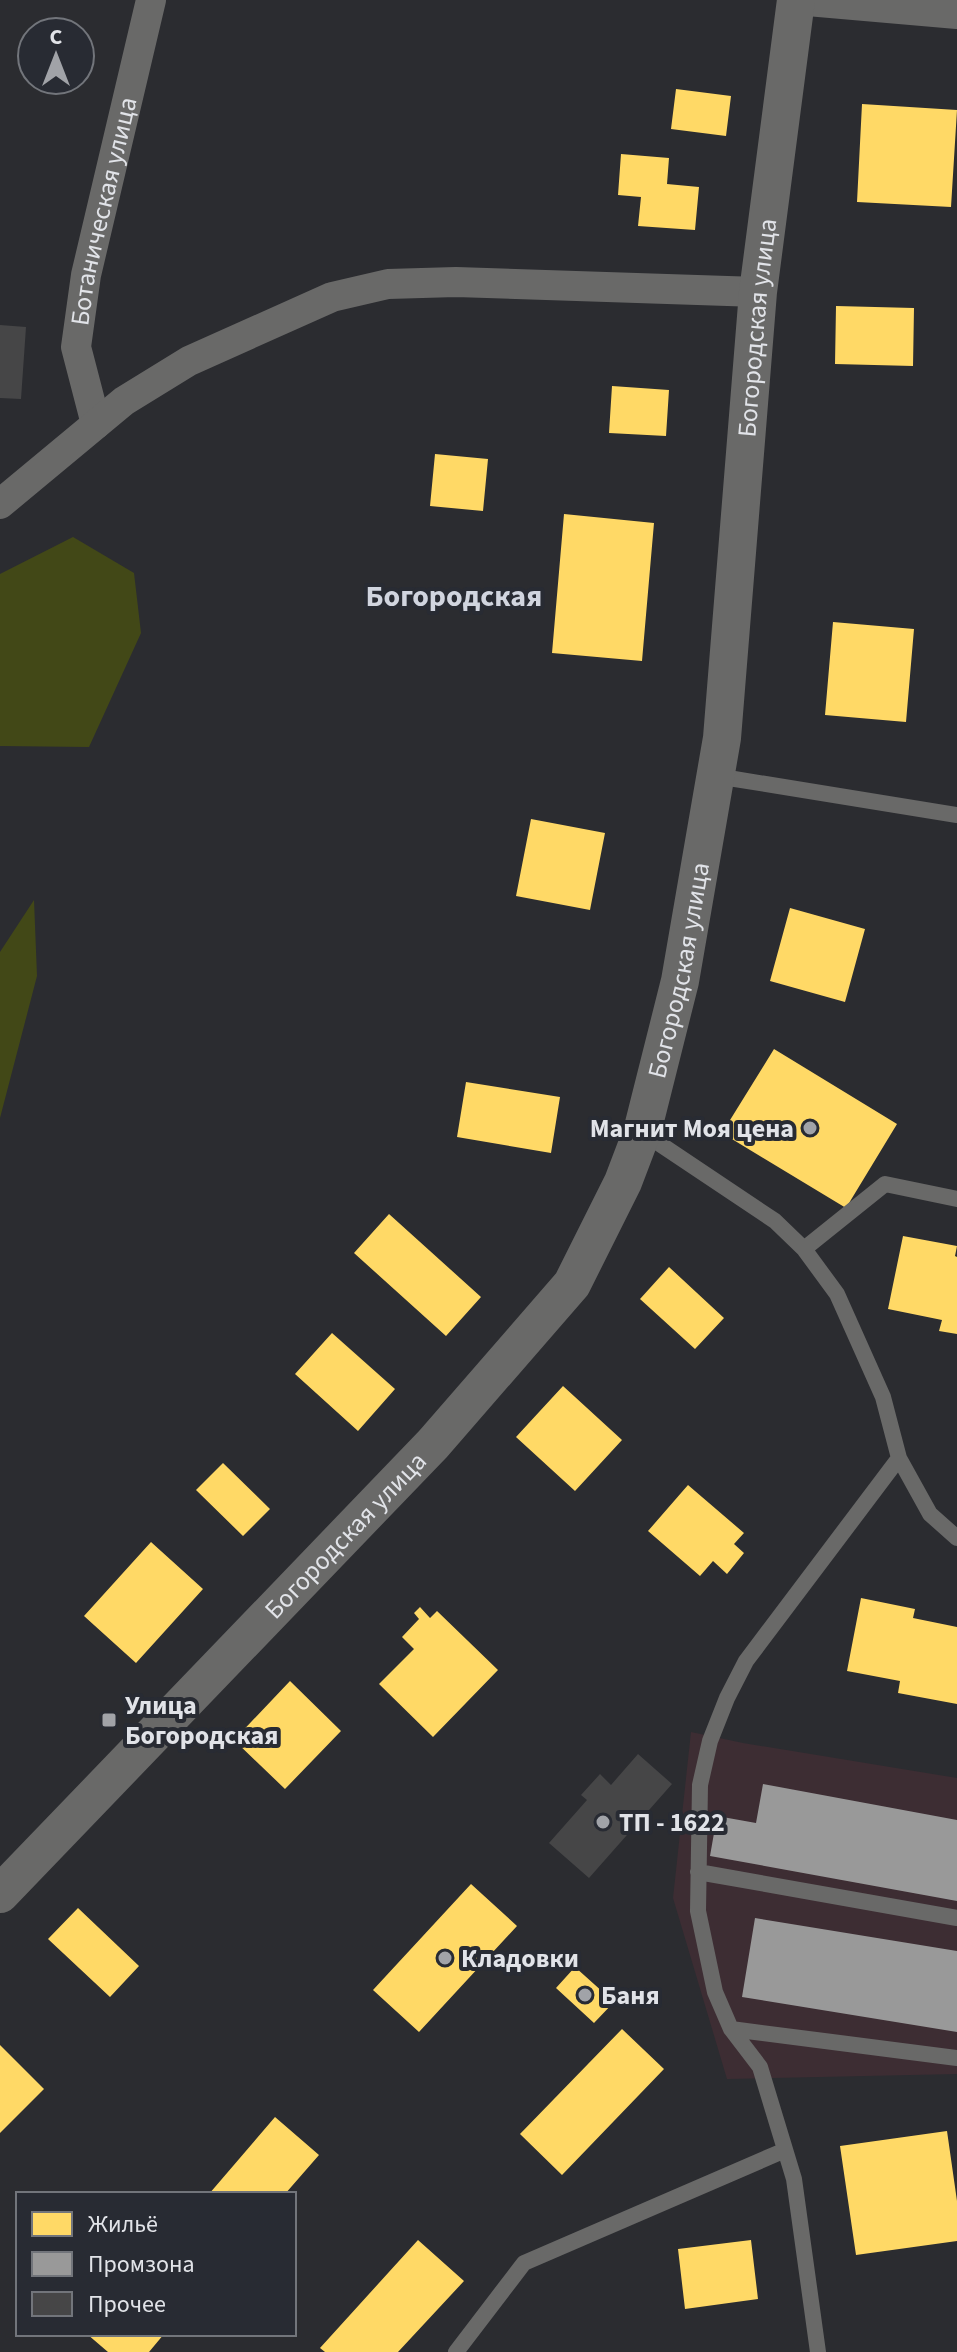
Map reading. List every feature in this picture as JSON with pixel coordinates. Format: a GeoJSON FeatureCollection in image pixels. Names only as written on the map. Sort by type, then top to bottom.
{"type":"FeatureCollection","features":[{"type":"Feature","properties":{"kind":"street","name":"Ботаническая улица"},"geometry":{"type":"LineString","coordinates":[[96,424],[76,347],[86,275],[151,0]]}},
{"type":"Feature","properties":{"kind":"street"},"geometry":{"type":"LineString","coordinates":[[796,0],[957,14]]}},
{"type":"Feature","properties":{"kind":"street","name":"Богородская улица"},"geometry":{"type":"LineString","coordinates":[[0,1894],[433,1444],[572,1284],[623,1182],[642,1132],[680,981],[722,738],[758,292],[796,0]]}},
{"type":"Feature","properties":{"kind":"street"},"geometry":{"type":"LineString","coordinates":[[0,504],[124,401],[189,361],[332,297],[388,284],[456,282],[758,292]]}},
{"type":"Feature","properties":{"kind":"lane"},"geometry":{"type":"LineString","coordinates":[[716,776],[957,815]]}},
{"type":"Feature","properties":{"kind":"lane"},"geometry":{"type":"LineString","coordinates":[[642,1132],[775,1221],[804,1249],[837,1294],[883,1397],[899,1458],[930,1514],[957,1538]]}},
{"type":"Feature","properties":{"kind":"lane"},"geometry":{"type":"LineString","coordinates":[[804,1249],[885,1184],[957,1199]]}},
{"type":"Feature","properties":{"kind":"lane"},"geometry":{"type":"LineString","coordinates":[[818,2352],[794,2179],[760,2067],[731,2029],[715,1992],[698,1911],[700,1785],[710,1741],[746,1661],[899,1458]]}},
{"type":"Feature","properties":{"kind":"lane"},"geometry":{"type":"LineString","coordinates":[[698,1872],[957,1918]]}},
{"type":"Feature","properties":{"kind":"lane"},"geometry":{"type":"LineString","coordinates":[[731,2029],[957,2058]]}},
{"type":"Feature","properties":{"kind":"lane"},"geometry":{"type":"LineString","coordinates":[[456,2352],[524,2263],[783,2151]]}},
{"type":"Feature","properties":{"kind":"shaded area"},"geometry":{"type":"Polygon","coordinates":[[[691,1732],[957,1778],[957,2074],[727,2079],[673,1898],[691,1732]]]}},
{"type":"Feature","properties":{"kind":"green space"},"geometry":{"type":"Polygon","coordinates":[[[73,537],[134,573],[141,633],[89,747],[0,746],[0,574],[73,537]]]}},
{"type":"Feature","properties":{"kind":"green space"},"geometry":{"type":"Polygon","coordinates":[[[34,900],[37,976],[0,1118],[0,952],[34,900]]]}},
{"type":"Feature","properties":{"kind":"building: Жильё"},"geometry":{"type":"Polygon","coordinates":[[[676,89],[731,96],[726,136],[671,129],[676,89]]]}},
{"type":"Feature","properties":{"kind":"building: Жильё"},"geometry":{"type":"Polygon","coordinates":[[[862,104],[957,110],[951,207],[857,202],[862,104]]]}},
{"type":"Feature","properties":{"kind":"building: Жильё"},"geometry":{"type":"Polygon","coordinates":[[[621,154],[669,158],[667,184],[699,187],[695,230],[638,226],[641,197],[618,195],[621,154]]]}},
{"type":"Feature","properties":{"kind":"building: Жильё"},"geometry":{"type":"Polygon","coordinates":[[[836,306],[914,308],[913,366],[835,364],[836,306]]]}},
{"type":"Feature","properties":{"kind":"building: Жильё"},"geometry":{"type":"Polygon","coordinates":[[[612,386],[669,390],[666,436],[609,433],[612,386]]]}},
{"type":"Feature","properties":{"kind":"building: Жильё"},"geometry":{"type":"Polygon","coordinates":[[[435,454],[488,459],[483,511],[430,506],[435,454]]]}},
{"type":"Feature","properties":{"kind":"building: Жильё"},"geometry":{"type":"Polygon","coordinates":[[[564,514],[654,523],[642,661],[552,653],[564,514]]]}},
{"type":"Feature","properties":{"kind":"building: Жильё"},"geometry":{"type":"Polygon","coordinates":[[[833,622],[914,629],[906,722],[825,715],[833,622]]]}},
{"type":"Feature","properties":{"kind":"building: Жильё"},"geometry":{"type":"Polygon","coordinates":[[[531,819],[605,833],[590,910],[516,896],[531,819]]]}},
{"type":"Feature","properties":{"kind":"building: Жильё"},"geometry":{"type":"Polygon","coordinates":[[[790,908],[865,929],[845,1002],[770,981],[790,908]]]}},
{"type":"Feature","properties":{"kind":"building: Жильё","name":"Магнит Моя цена"},"geometry":{"type":"Polygon","coordinates":[[[774,1049],[897,1124],[846,1208],[722,1133],[774,1049]]]}},
{"type":"Feature","properties":{"kind":"building: Жильё"},"geometry":{"type":"Polygon","coordinates":[[[466,1082],[560,1097],[551,1153],[457,1137],[466,1082]]]}},
{"type":"Feature","properties":{"kind":"building: Жильё"},"geometry":{"type":"Polygon","coordinates":[[[389,1214],[481,1297],[446,1336],[354,1253],[389,1214]]]}},
{"type":"Feature","properties":{"kind":"building: Жильё"},"geometry":{"type":"Polygon","coordinates":[[[903,1236],[957,1246],[957,1334],[939,1331],[942,1320],[888,1309],[903,1236]]]}},
{"type":"Feature","properties":{"kind":"building: Жильё"},"geometry":{"type":"Polygon","coordinates":[[[669,1267],[724,1318],[695,1349],[640,1299],[669,1267]]]}},
{"type":"Feature","properties":{"kind":"building: Жильё"},"geometry":{"type":"Polygon","coordinates":[[[332,1333],[395,1389],[358,1431],[295,1374],[332,1333]]]}},
{"type":"Feature","properties":{"kind":"building: Жильё"},"geometry":{"type":"Polygon","coordinates":[[[563,1386],[622,1440],[575,1491],[516,1437],[563,1386]]]}},
{"type":"Feature","properties":{"kind":"building: Жильё"},"geometry":{"type":"Polygon","coordinates":[[[223,1463],[270,1509],[243,1536],[196,1490],[223,1463]]]}},
{"type":"Feature","properties":{"kind":"building: Жильё"},"geometry":{"type":"Polygon","coordinates":[[[688,1485],[744,1533],[734,1544],[744,1553],[727,1574],[713,1561],[700,1576],[648,1531],[688,1485]]]}},
{"type":"Feature","properties":{"kind":"building: Жильё"},"geometry":{"type":"Polygon","coordinates":[[[151,1542],[203,1589],[136,1663],[84,1616],[151,1542]]]}},
{"type":"Feature","properties":{"kind":"building: Жильё"},"geometry":{"type":"Polygon","coordinates":[[[861,1598],[915,1609],[913,1618],[957,1627],[957,1704],[898,1693],[900,1681],[847,1671],[861,1598]]]}},
{"type":"Feature","properties":{"kind":"building: Жильё"},"geometry":{"type":"Polygon","coordinates":[[[420,1607],[430,1618],[437,1611],[498,1670],[433,1737],[379,1684],[414,1649],[402,1637],[419,1619],[414,1613],[420,1607]]]}},
{"type":"Feature","properties":{"kind":"building: Жильё"},"geometry":{"type":"Polygon","coordinates":[[[290,1681],[341,1731],[285,1789],[234,1740],[290,1681]]]}},
{"type":"Feature","properties":{"kind":"building: Жильё","name":"Кладовки"},"geometry":{"type":"Polygon","coordinates":[[[471,1884],[517,1926],[419,2032],[373,1990],[471,1884]]]}},
{"type":"Feature","properties":{"kind":"building: Жильё"},"geometry":{"type":"Polygon","coordinates":[[[78,1908],[139,1966],[110,1997],[48,1939],[78,1908]]]}},
{"type":"Feature","properties":{"kind":"building: Жильё","name":"Баня"},"geometry":{"type":"Polygon","coordinates":[[[575,1967],[614,2002],[594,2023],[556,1988],[575,1967]]]}},
{"type":"Feature","properties":{"kind":"building: Жильё","name":"Кладовки"},"geometry":{"type":"Polygon","coordinates":[[[622,2029],[664,2069],[562,2175],[520,2134],[622,2029]]]}},
{"type":"Feature","properties":{"kind":"building: Жильё"},"geometry":{"type":"Polygon","coordinates":[[[0,2045],[44,2089],[0,2133],[0,2045]]]}},
{"type":"Feature","properties":{"kind":"building: Жильё"},"geometry":{"type":"Polygon","coordinates":[[[275,2117],[319,2155],[287,2192],[211,2192],[275,2117]]]}},
{"type":"Feature","properties":{"kind":"building: Жильё"},"geometry":{"type":"Polygon","coordinates":[[[947,2131],[957,2201],[957,2241],[856,2255],[840,2146],[947,2131]]]}},
{"type":"Feature","properties":{"kind":"building: Жильё"},"geometry":{"type":"Polygon","coordinates":[[[418,2240],[464,2281],[398,2352],[325,2352],[320,2348],[418,2240]]]}},
{"type":"Feature","properties":{"kind":"building: Жильё"},"geometry":{"type":"Polygon","coordinates":[[[751,2240],[758,2299],[685,2309],[678,2249],[751,2240]]]}},
{"type":"Feature","properties":{"kind":"building: Жильё"},"geometry":{"type":"Polygon","coordinates":[[[89,2336],[162,2336],[149,2352],[108,2352],[89,2336]]]}},
{"type":"Feature","properties":{"kind":"building: Промзона"},"geometry":{"type":"Polygon","coordinates":[[[763,1784],[957,1820],[957,1901],[710,1856],[717,1816],[756,1823],[763,1784]]]}},
{"type":"Feature","properties":{"kind":"building: Промзона"},"geometry":{"type":"Polygon","coordinates":[[[755,1918],[957,1951],[957,2032],[742,1997],[755,1918]]]}},
{"type":"Feature","properties":{"kind":"building: Прочее"},"geometry":{"type":"Polygon","coordinates":[[[0,325],[26,327],[21,399],[0,398],[0,325]]]}},
{"type":"Feature","properties":{"kind":"building: Прочее","name":"ТП - 1622"},"geometry":{"type":"Polygon","coordinates":[[[638,1754],[672,1784],[589,1878],[549,1843],[587,1800],[581,1795],[600,1774],[611,1785],[638,1754]]]}},
{"type":"Feature","properties":{"kind":"place","name":"Магнит Моя цена"},"geometry":{"type":"Point","coordinates":[810,1128]}},
{"type":"Feature","properties":{"kind":"place","name":"Улица Богородская"},"geometry":{"type":"Point","coordinates":[109,1720]}},
{"type":"Feature","properties":{"kind":"place","name":"ТП - 1622"},"geometry":{"type":"Point","coordinates":[603,1822]}},
{"type":"Feature","properties":{"kind":"place","name":"Кладовки"},"geometry":{"type":"Point","coordinates":[445,1958]}},
{"type":"Feature","properties":{"kind":"place","name":"Баня"},"geometry":{"type":"Point","coordinates":[585,1995]}},
{"type":"Feature","properties":{"kind":"district","name":"Богородская"},"geometry":{"type":"Point","coordinates":[454,596]}}]}
